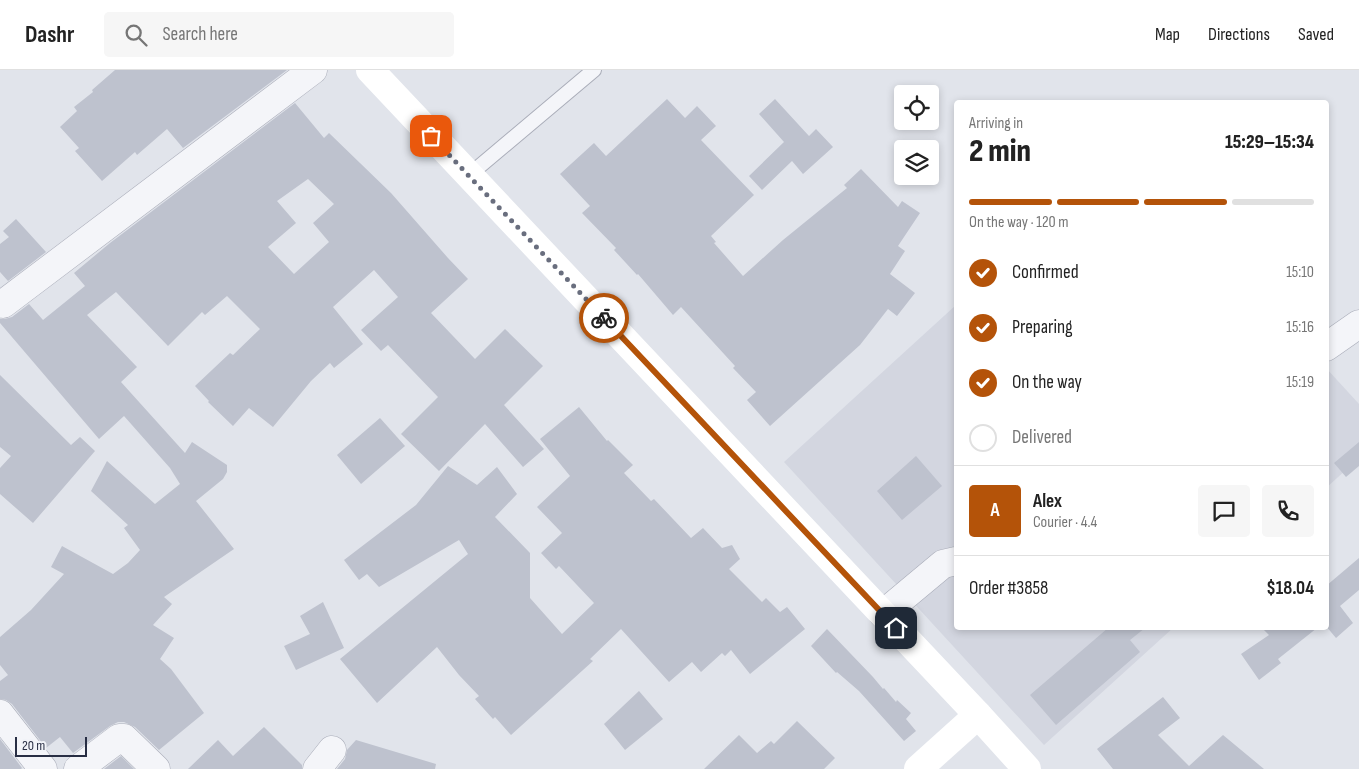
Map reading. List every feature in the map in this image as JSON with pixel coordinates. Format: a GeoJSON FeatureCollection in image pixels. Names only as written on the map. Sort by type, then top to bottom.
{"type":"FeatureCollection","features":[{"type":"Feature","properties":{"kind":"main road"},"geometry":{"type":"LineString","coordinates":[[370,70],[1027,769]]}},
{"type":"Feature","properties":{"kind":"main road"},"geometry":{"type":"LineString","coordinates":[[918,769],[978,715]]}},
{"type":"Feature","properties":{"kind":"street"},"geometry":{"type":"LineString","coordinates":[[3,304],[313,70]]}},
{"type":"Feature","properties":{"kind":"street"},"geometry":{"type":"LineString","coordinates":[[883,614],[943,564],[954,561]]}},
{"type":"Feature","properties":{"kind":"street"},"geometry":{"type":"LineString","coordinates":[[0,714],[43,769]]}},
{"type":"Feature","properties":{"kind":"street"},"geometry":{"type":"LineString","coordinates":[[78,769],[122,737],[156,769]]}},
{"type":"Feature","properties":{"kind":"lane"},"geometry":{"type":"LineString","coordinates":[[468,176],[594,70]]}},
{"type":"Feature","properties":{"kind":"shaded area"},"geometry":{"type":"Polygon","coordinates":[[[954,307],[954,630],[1171,630],[1044,745],[784,462],[954,307]]]}},
{"type":"Feature","properties":{"kind":"shaded area"},"geometry":{"type":"Polygon","coordinates":[[[1329,371],[1359,404],[1359,458],[1329,485],[1329,371]]]}},
{"type":"Feature","properties":{"kind":"building"},"geometry":{"type":"Polygon","coordinates":[[[115,70],[287,70],[183,148],[167,129],[137,155],[135,152],[102,181],[75,151],[79,148],[60,127],[77,111],[74,107],[93,92],[92,90],[115,70]]]}},
{"type":"Feature","properties":{"kind":"building"},"geometry":{"type":"Polygon","coordinates":[[[667,99],[685,118],[697,106],[716,126],[701,140],[754,195],[711,236],[716,242],[714,243],[743,276],[783,240],[847,188],[844,185],[861,169],[898,207],[902,201],[920,213],[898,246],[905,251],[890,274],[915,293],[897,316],[888,309],[860,345],[770,426],[747,400],[756,392],[733,368],[735,366],[681,307],[673,315],[638,274],[614,250],[616,248],[582,213],[590,206],[560,174],[594,143],[606,156],[667,99]]]}},
{"type":"Feature","properties":{"kind":"building"},"geometry":{"type":"Polygon","coordinates":[[[775,99],[809,136],[816,129],[833,147],[803,174],[792,161],[762,190],[749,176],[784,142],[759,114],[775,99]]]}},
{"type":"Feature","properties":{"kind":"building"},"geometry":{"type":"Polygon","coordinates":[[[295,103],[324,138],[329,133],[391,193],[468,279],[431,313],[475,359],[505,329],[543,366],[504,405],[544,449],[523,467],[485,424],[439,471],[401,434],[438,397],[388,345],[381,351],[361,330],[398,297],[374,270],[333,307],[363,344],[334,368],[330,363],[311,381],[273,427],[249,408],[233,426],[208,402],[195,386],[230,353],[233,355],[260,329],[227,296],[205,315],[202,312],[168,346],[116,292],[87,315],[137,367],[121,382],[185,453],[192,442],[227,465],[227,472],[223,479],[196,501],[234,549],[164,597],[172,604],[153,625],[174,638],[160,659],[171,669],[204,713],[159,750],[135,727],[124,722],[118,722],[73,753],[60,737],[46,748],[12,704],[0,699],[0,681],[8,675],[0,665],[0,637],[31,610],[64,574],[51,567],[62,546],[113,574],[128,563],[140,550],[124,528],[128,525],[91,491],[107,461],[155,504],[180,484],[170,468],[124,416],[99,439],[0,323],[0,319],[12,317],[29,304],[43,320],[85,286],[74,273],[110,243],[295,103]],[[308,179],[277,201],[296,223],[268,247],[294,274],[329,242],[313,223],[334,204],[308,179]]]}},
{"type":"Feature","properties":{"kind":"building"},"geometry":{"type":"Polygon","coordinates":[[[16,219],[46,252],[8,281],[0,272],[0,244],[9,237],[3,231],[16,219]]]}},
{"type":"Feature","properties":{"kind":"building"},"geometry":{"type":"Polygon","coordinates":[[[0,375],[71,445],[80,437],[95,451],[33,523],[0,494],[0,468],[11,456],[0,447],[0,375]]]}},
{"type":"Feature","properties":{"kind":"building"},"geometry":{"type":"Polygon","coordinates":[[[579,407],[607,441],[633,465],[624,473],[651,501],[654,499],[691,538],[703,528],[722,548],[732,545],[740,559],[729,569],[762,602],[766,598],[780,612],[787,607],[805,629],[750,674],[731,650],[725,656],[722,653],[701,672],[692,662],[669,682],[621,629],[590,659],[593,661],[511,735],[475,699],[479,696],[459,675],[437,647],[377,703],[340,659],[468,554],[459,540],[379,587],[367,574],[359,580],[344,560],[416,505],[448,466],[477,485],[497,467],[517,494],[495,517],[530,553],[530,598],[562,634],[594,603],[559,566],[556,569],[541,553],[562,533],[537,507],[570,476],[540,439],[579,407]]]}},
{"type":"Feature","properties":{"kind":"building"},"geometry":{"type":"Polygon","coordinates":[[[380,418],[405,446],[361,484],[337,455],[380,418]]]}},
{"type":"Feature","properties":{"kind":"building"},"geometry":{"type":"Polygon","coordinates":[[[1359,442],[1359,466],[1346,477],[1334,463],[1359,442]]]}},
{"type":"Feature","properties":{"kind":"building"},"geometry":{"type":"Polygon","coordinates":[[[916,456],[942,486],[902,520],[877,491],[916,456]]]}},
{"type":"Feature","properties":{"kind":"building"},"geometry":{"type":"Polygon","coordinates":[[[1359,558],[1359,590],[1340,606],[1353,623],[1336,638],[1329,630],[1329,583],[1359,558]]]}},
{"type":"Feature","properties":{"kind":"building"},"geometry":{"type":"Polygon","coordinates":[[[323,602],[344,648],[296,670],[284,646],[310,634],[300,616],[323,602]]]}},
{"type":"Feature","properties":{"kind":"building"},"geometry":{"type":"Polygon","coordinates":[[[827,629],[896,702],[897,700],[911,713],[906,719],[916,731],[904,741],[859,691],[836,673],[811,646],[827,629]]]}},
{"type":"Feature","properties":{"kind":"building"},"geometry":{"type":"Polygon","coordinates":[[[1106,630],[1142,630],[1130,640],[1140,652],[1056,725],[1030,695],[1106,630]]]}},
{"type":"Feature","properties":{"kind":"building"},"geometry":{"type":"Polygon","coordinates":[[[1264,630],[1314,630],[1278,659],[1281,663],[1259,680],[1241,654],[1269,635],[1264,630]]]}},
{"type":"Feature","properties":{"kind":"building"},"geometry":{"type":"Polygon","coordinates":[[[639,691],[663,719],[625,750],[604,724],[639,691]]]}},
{"type":"Feature","properties":{"kind":"building"},"geometry":{"type":"Polygon","coordinates":[[[1163,697],[1180,718],[1158,735],[1189,766],[1223,735],[1264,769],[1113,769],[1097,749],[1163,697]]]}},
{"type":"Feature","properties":{"kind":"building"},"geometry":{"type":"Polygon","coordinates":[[[797,721],[835,758],[824,769],[704,769],[739,735],[757,753],[771,741],[774,744],[797,721]]]}},
{"type":"Feature","properties":{"kind":"building"},"geometry":{"type":"Polygon","coordinates":[[[264,727],[302,765],[302,769],[188,769],[218,740],[233,756],[264,727]]]}},
{"type":"Feature","properties":{"kind":"building"},"geometry":{"type":"Polygon","coordinates":[[[0,739],[22,768],[21,769],[0,769],[0,739]]]}},
{"type":"Feature","properties":{"kind":"building"},"geometry":{"type":"Polygon","coordinates":[[[356,740],[436,764],[435,769],[337,769],[345,759],[347,750],[356,740]]]}},
{"type":"Feature","properties":{"kind":"building"},"geometry":{"type":"Polygon","coordinates":[[[121,756],[134,769],[104,769],[121,756]]]}},
{"type":"Feature","properties":{"kind":"way so far"},"geometry":{"type":"LineString","coordinates":[[431,136],[604,318]]}},
{"type":"Feature","properties":{"kind":"route"},"geometry":{"type":"LineString","coordinates":[[604,318],[896,628]]}}]}
